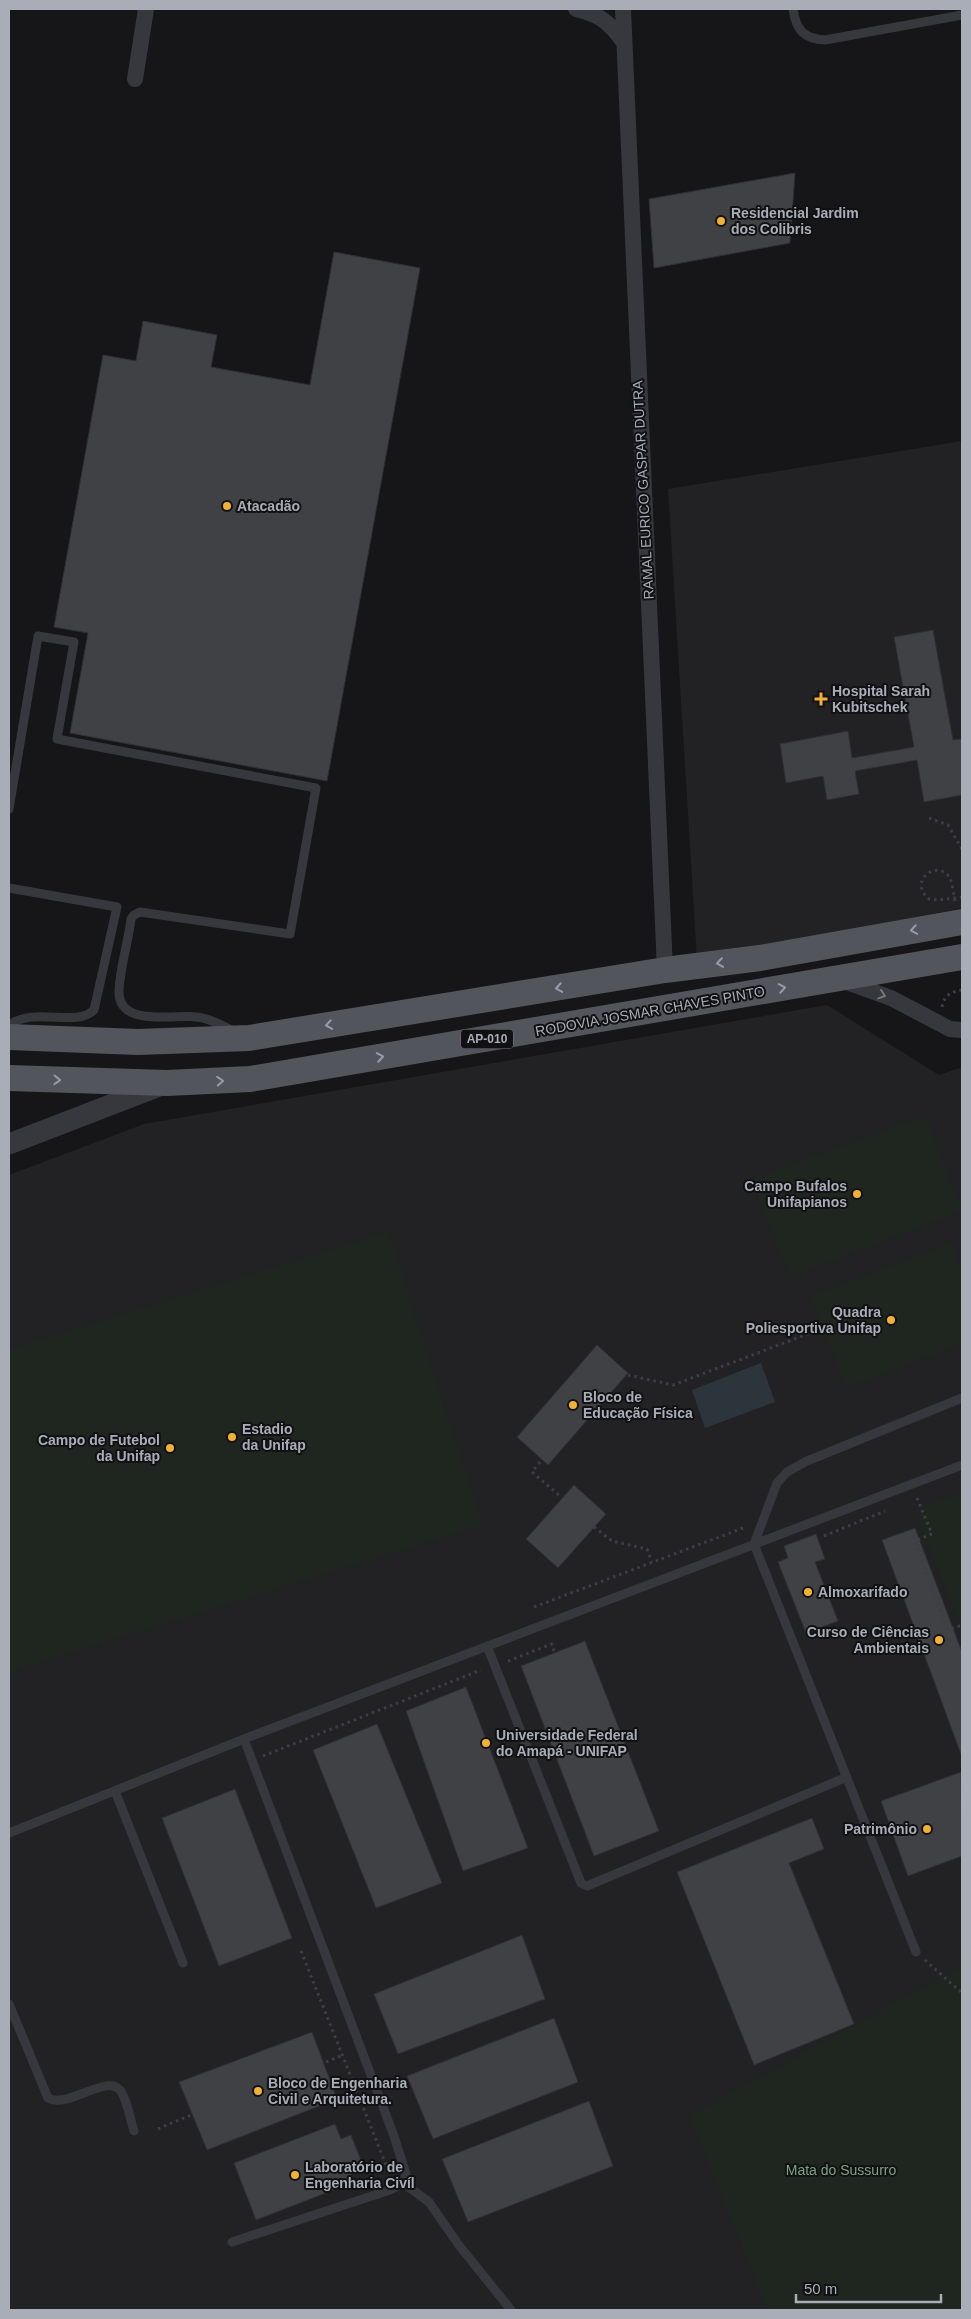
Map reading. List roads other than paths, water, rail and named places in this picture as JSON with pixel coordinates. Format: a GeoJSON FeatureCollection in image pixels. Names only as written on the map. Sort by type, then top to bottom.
{"type":"FeatureCollection","features":[{"type":"Feature","properties":{"kind":"main road"},"geometry":{"type":"LineString","coordinates":[[9,1037],[138,1042],[248,1038],[665,970],[760,958],[959,915]]}},
{"type":"Feature","properties":{"kind":"main road","name":"RODOVIA JOSMAR CHAVES PINTO"},"geometry":{"type":"LineString","coordinates":[[9,1078],[167,1083],[250,1079],[962,957]]}},
{"type":"Feature","properties":{"kind":"street"},"geometry":{"type":"LineString","coordinates":[[135,79],[146,9]]}},
{"type":"Feature","properties":{"kind":"street"},"geometry":{"type":"LineString","coordinates":[[576,9],[596,14],[610,24],[623,41]]}},
{"type":"Feature","properties":{"kind":"street","name":"RAMAL EURICO GASPAR DUTRA"},"geometry":{"type":"LineString","coordinates":[[623,9],[665,970]]}},
{"type":"Feature","properties":{"kind":"street"},"geometry":{"type":"LineString","coordinates":[[836,979],[891,998],[950,1029],[962,1030]]}},
{"type":"Feature","properties":{"kind":"street"},"geometry":{"type":"LineString","coordinates":[[9,1144],[167,1083]]}},
{"type":"Feature","properties":{"kind":"lane"},"geometry":{"type":"LineString","coordinates":[[793,9],[795,21],[802,32],[812,39],[825,40],[962,15]]}},
{"type":"Feature","properties":{"kind":"lane"},"geometry":{"type":"LineString","coordinates":[[9,809],[38,636],[74,642],[57,738],[316,788],[290,934],[140,912],[134,914],[131,920],[119,992],[124,1005],[142,1017],[195,1016],[206,1018],[248,1038]]}},
{"type":"Feature","properties":{"kind":"lane"},"geometry":{"type":"LineString","coordinates":[[9,888],[117,907],[94,1010],[82,1017],[31,1016],[9,1025]]}},
{"type":"Feature","properties":{"kind":"lane"},"geometry":{"type":"LineString","coordinates":[[916,1952],[754,1544],[777,1483],[787,1472],[807,1461],[962,1398]]}},
{"type":"Feature","properties":{"kind":"lane"},"geometry":{"type":"LineString","coordinates":[[9,1834],[244,1739],[962,1465]]}},
{"type":"Feature","properties":{"kind":"lane"},"geometry":{"type":"LineString","coordinates":[[488,1646],[581,1883],[587,1886],[847,1777]]}},
{"type":"Feature","properties":{"kind":"lane"},"geometry":{"type":"LineString","coordinates":[[232,2242],[390,2190],[403,2183],[406,2174],[394,2136],[244,1739]]}},
{"type":"Feature","properties":{"kind":"lane"},"geometry":{"type":"LineString","coordinates":[[115,1791],[183,1962]]}},
{"type":"Feature","properties":{"kind":"lane"},"geometry":{"type":"LineString","coordinates":[[9,2004],[48,2098],[52,2100],[65,2100],[108,2085],[116,2087],[121,2092],[134,2131]]}},
{"type":"Feature","properties":{"kind":"lane"},"geometry":{"type":"LineString","coordinates":[[403,2183],[429,2202],[458,2244],[511,2310]]}},
{"type":"Feature","properties":{"kind":"place","name":"Residencial Jardim dos Colibris"},"geometry":{"type":"Point","coordinates":[721,221]}},
{"type":"Feature","properties":{"kind":"place","name":"Atacadão"},"geometry":{"type":"Point","coordinates":[227,506]}},
{"type":"Feature","properties":{"kind":"place","name":"Hospital Sarah Kubitschek"},"geometry":{"type":"Point","coordinates":[821,699]}},
{"type":"Feature","properties":{"kind":"place","name":"Campo Bufalos Unifapianos"},"geometry":{"type":"Point","coordinates":[857,1194]}},
{"type":"Feature","properties":{"kind":"place","name":"Quadra Poliesportiva Unifap"},"geometry":{"type":"Point","coordinates":[891,1320]}},
{"type":"Feature","properties":{"kind":"place","name":"Bloco de Educação Física"},"geometry":{"type":"Point","coordinates":[573,1405]}},
{"type":"Feature","properties":{"kind":"place","name":"Estadio da Unifap"},"geometry":{"type":"Point","coordinates":[232,1437]}},
{"type":"Feature","properties":{"kind":"place","name":"Campo de Futebol da Unifap"},"geometry":{"type":"Point","coordinates":[170,1448]}},
{"type":"Feature","properties":{"kind":"place","name":"Almoxarifado"},"geometry":{"type":"Point","coordinates":[808,1592]}},
{"type":"Feature","properties":{"kind":"place","name":"Curso de Ciências Ambientais"},"geometry":{"type":"Point","coordinates":[939,1640]}},
{"type":"Feature","properties":{"kind":"place","name":"Universidade Federal do Amapá - UNIFAP"},"geometry":{"type":"Point","coordinates":[486,1743]}},
{"type":"Feature","properties":{"kind":"place","name":"Patrimônio"},"geometry":{"type":"Point","coordinates":[927,1829]}},
{"type":"Feature","properties":{"kind":"place","name":"Bloco de Engenharia Civil e Arquitetura."},"geometry":{"type":"Point","coordinates":[258,2091]}},
{"type":"Feature","properties":{"kind":"place","name":"Laboratório de Engenharia Civíl"},"geometry":{"type":"Point","coordinates":[295,2175]}},
{"type":"Feature","properties":{"kind":"park label","name":"Mata do Sussurro"},"geometry":{"type":"Point","coordinates":[841,2170]}}]}
